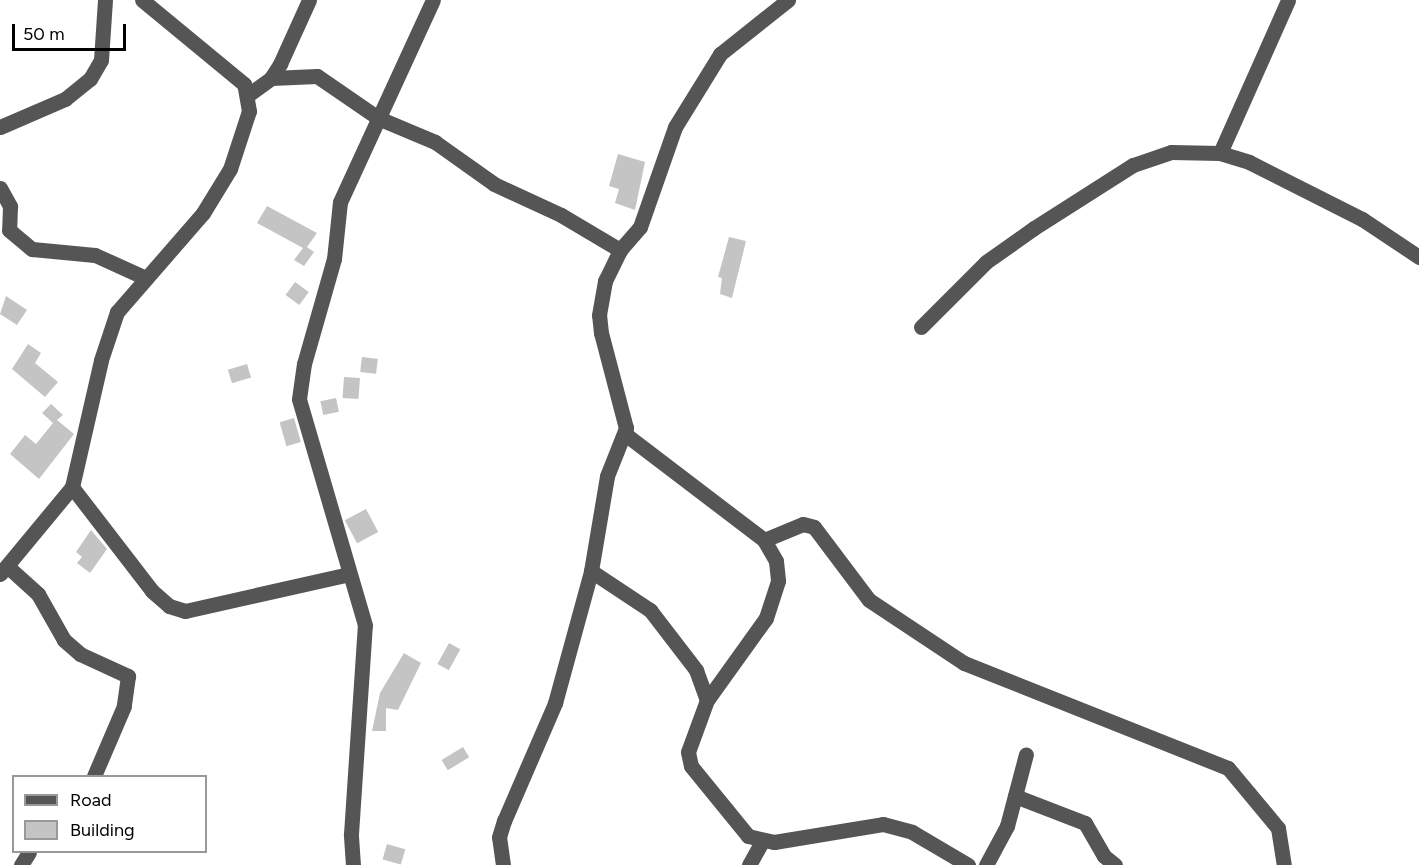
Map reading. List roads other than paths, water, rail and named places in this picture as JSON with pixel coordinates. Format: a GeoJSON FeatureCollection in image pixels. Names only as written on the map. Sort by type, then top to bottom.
{"type":"FeatureCollection","features":[{"type":"Feature","properties":{"kind":"street"},"geometry":{"type":"LineString","coordinates":[[0,127],[65,99],[90,79],[101,60],[105,0]]}},
{"type":"Feature","properties":{"kind":"street"},"geometry":{"type":"LineString","coordinates":[[95,775],[124,706],[128,676],[80,654],[64,640],[38,594],[4,570],[72,487],[101,360],[117,312],[194,225],[230,169],[249,111],[248,95],[231,72],[142,0]]}},
{"type":"Feature","properties":{"kind":"street"},"geometry":{"type":"LineString","coordinates":[[248,95],[271,78],[309,0]]}},
{"type":"Feature","properties":{"kind":"street"},"geometry":{"type":"LineString","coordinates":[[353,865],[351,834],[366,642],[299,399],[304,364],[334,259],[340,202],[433,0]]}},
{"type":"Feature","properties":{"kind":"street"},"geometry":{"type":"LineString","coordinates":[[503,865],[499,837],[504,820],[555,703],[591,571],[607,476],[625,434],[620,390],[599,315],[605,281],[621,250],[640,227],[675,128],[720,54],[788,0]]}},
{"type":"Feature","properties":{"kind":"street"},"geometry":{"type":"LineString","coordinates":[[1220,153],[1288,0]]}},
{"type":"Feature","properties":{"kind":"street"},"geometry":{"type":"LineString","coordinates":[[271,78],[317,75],[378,118],[423,134],[494,184],[561,215],[621,250]]}},
{"type":"Feature","properties":{"kind":"street"},"geometry":{"type":"LineString","coordinates":[[921,327],[986,262],[1132,165],[1171,152],[1220,153],[1249,162],[1362,219],[1419,257]]}},
{"type":"Feature","properties":{"kind":"street"},"geometry":{"type":"LineString","coordinates":[[0,188],[10,206],[9,230],[32,249],[95,255],[146,278]]}},
{"type":"Feature","properties":{"kind":"street"},"geometry":{"type":"LineString","coordinates":[[625,434],[681,481],[765,540],[776,561],[778,582],[772,604],[756,635],[707,700],[688,752],[691,766],[748,836],[762,842],[883,824],[912,832],[968,865]]}},
{"type":"Feature","properties":{"kind":"street"},"geometry":{"type":"LineString","coordinates":[[72,487],[152,591],[169,606],[185,611],[349,574]]}},
{"type":"Feature","properties":{"kind":"street"},"geometry":{"type":"LineString","coordinates":[[765,540],[803,525],[814,528],[869,600],[964,663],[1228,768],[1278,828],[1284,865]]}},
{"type":"Feature","properties":{"kind":"street"},"geometry":{"type":"LineString","coordinates":[[591,571],[650,610],[696,670],[707,700]]}},
{"type":"Feature","properties":{"kind":"street"},"geometry":{"type":"LineString","coordinates":[[986,865],[1007,826],[1026,754]]}},
{"type":"Feature","properties":{"kind":"street"},"geometry":{"type":"LineString","coordinates":[[1015,796],[1085,823],[1104,856],[1115,865]]}},
{"type":"Feature","properties":{"kind":"street"},"geometry":{"type":"LineString","coordinates":[[749,865],[762,842]]}}]}
